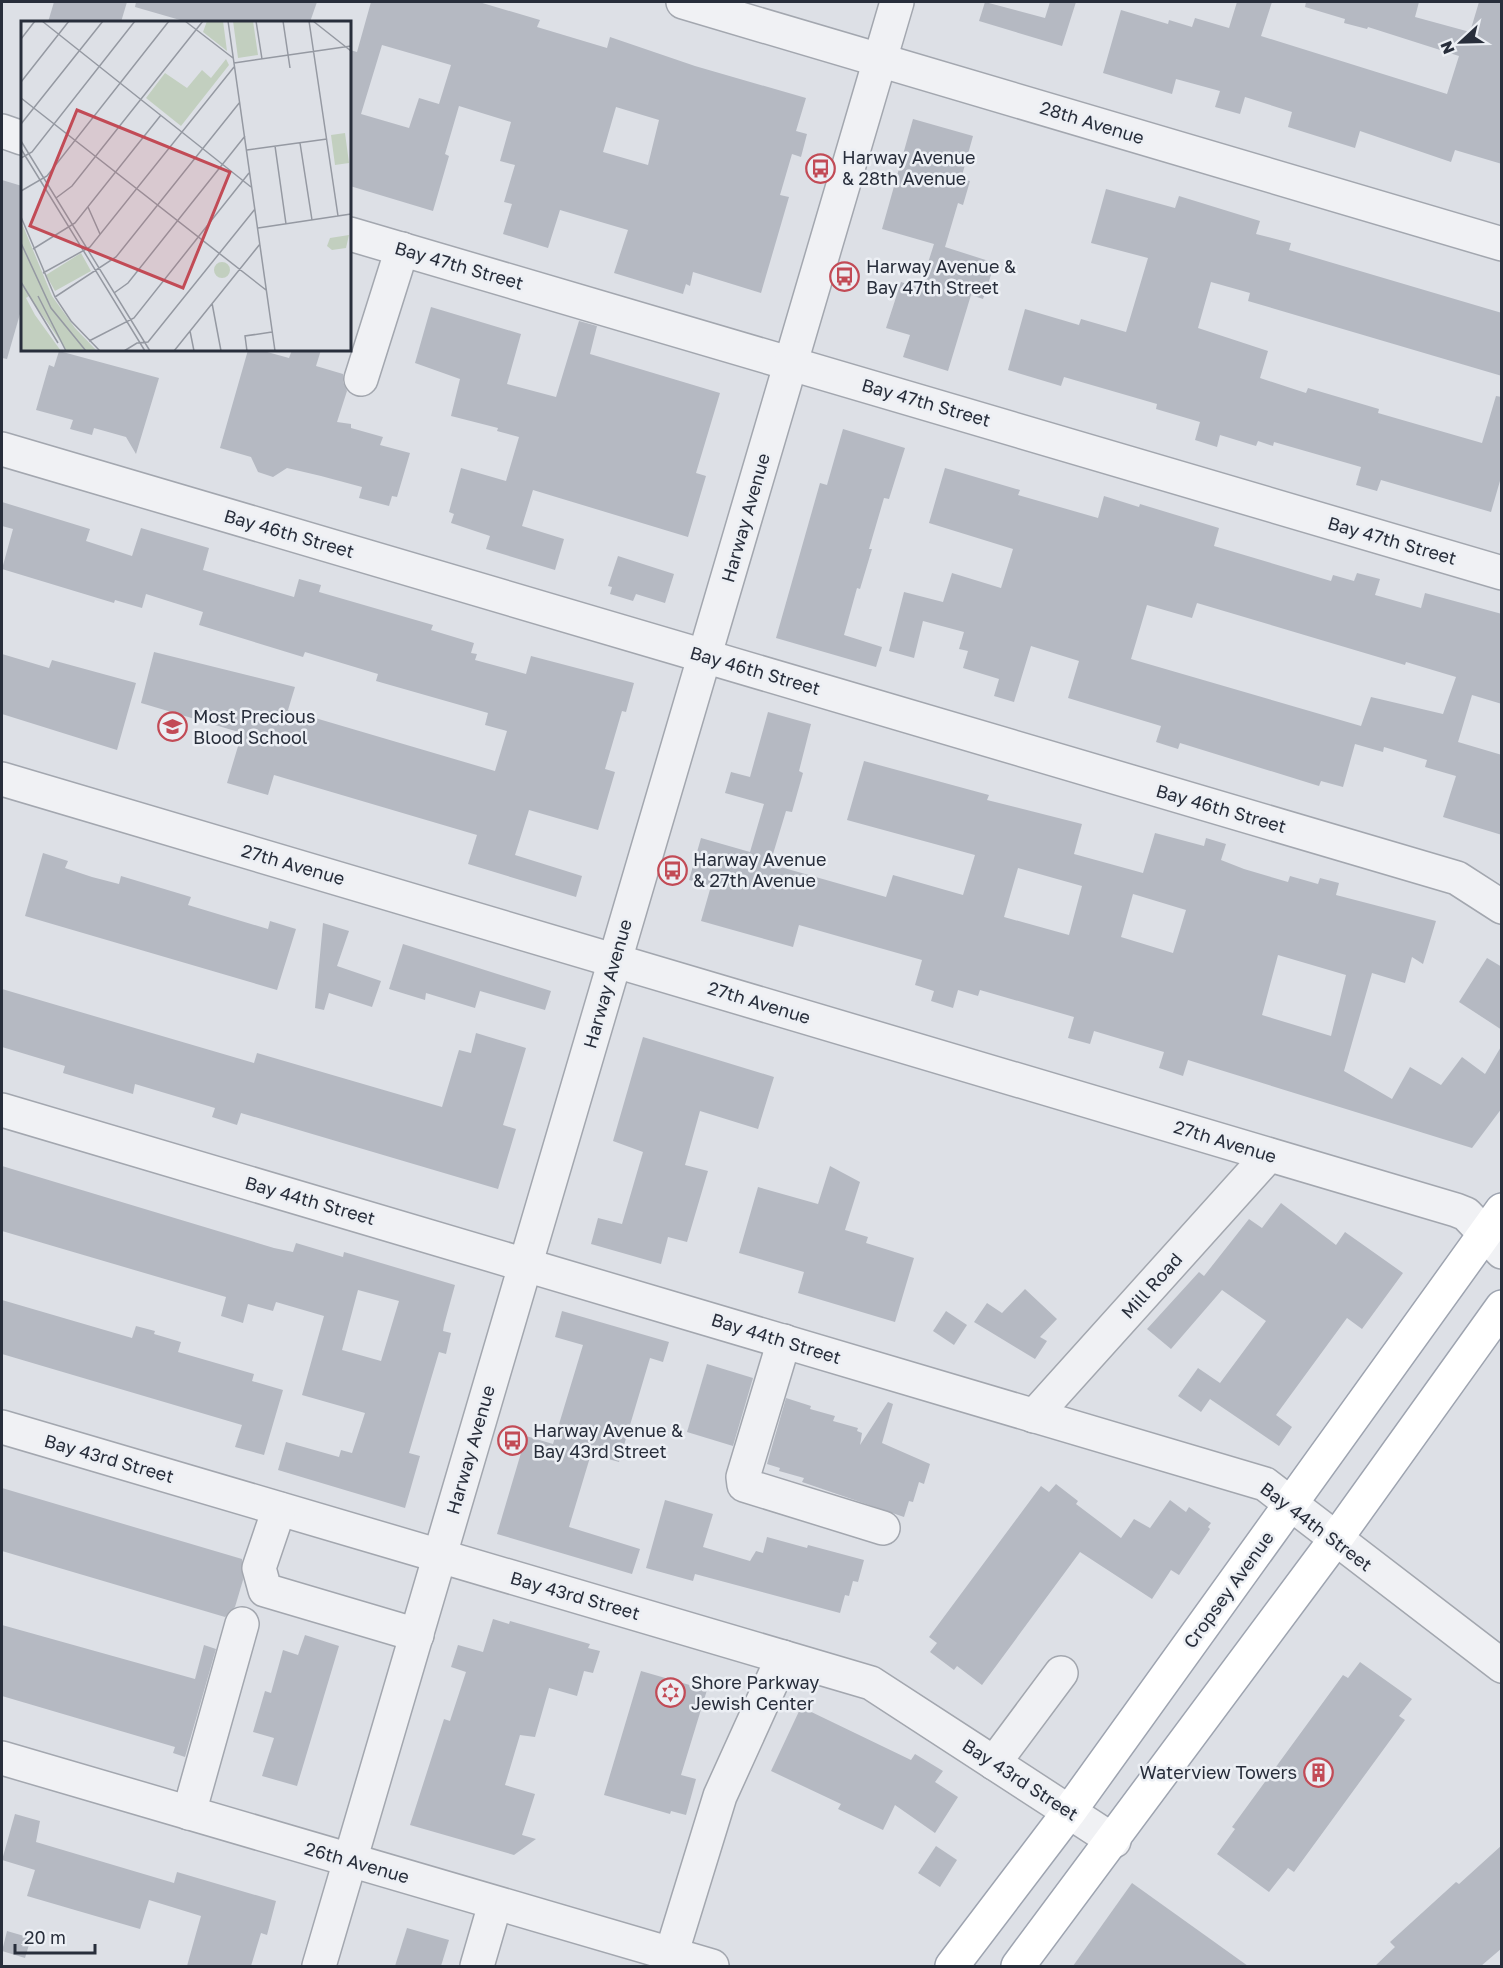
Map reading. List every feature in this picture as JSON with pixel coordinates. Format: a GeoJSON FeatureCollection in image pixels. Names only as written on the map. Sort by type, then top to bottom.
{"type":"FeatureCollection","features":[{"type":"Feature","properties":{"kind":"main road","name":"Cropsey Avenue"},"geometry":{"type":"LineString","coordinates":[[951,1966],[1069,1812],[1290,1505],[1496,1232]]}},
{"type":"Feature","properties":{"kind":"main road"},"geometry":{"type":"LineString","coordinates":[[1018,1966],[1335,1540],[1502,1307]]}},
{"type":"Feature","properties":{"kind":"street","name":"28th Avenue"},"geometry":{"type":"LineString","coordinates":[[683,2],[1502,244]]}},
{"type":"Feature","properties":{"kind":"street","name":"Harway Avenue"},"geometry":{"type":"LineString","coordinates":[[319,1966],[897,2]]}},
{"type":"Feature","properties":{"kind":"street"},"geometry":{"type":"LineString","coordinates":[[2,132],[21,138]]}},
{"type":"Feature","properties":{"kind":"street","name":"Bay 47th Street"},"geometry":{"type":"LineString","coordinates":[[351,234],[1502,573]]}},
{"type":"Feature","properties":{"kind":"street"},"geometry":{"type":"LineString","coordinates":[[361,379],[402,249]]}},
{"type":"Feature","properties":{"kind":"street","name":"Bay 46th Street"},"geometry":{"type":"LineString","coordinates":[[2,449],[1457,878],[1502,907]]}},
{"type":"Feature","properties":{"kind":"street","name":"27th Avenue"},"geometry":{"type":"LineString","coordinates":[[2,779],[1456,1210],[1496,1232]]}},
{"type":"Feature","properties":{"kind":"street","name":"Bay 44th Street"},"geometry":{"type":"LineString","coordinates":[[2,1110],[1265,1484],[1502,1666]]}},
{"type":"Feature","properties":{"kind":"street","name":"Mill Road"},"geometry":{"type":"LineString","coordinates":[[1034,1416],[1269,1155]]}},
{"type":"Feature","properties":{"kind":"street"},"geometry":{"type":"LineString","coordinates":[[784,1341],[743,1477],[744,1485],[883,1528]]}},
{"type":"Feature","properties":{"kind":"street","name":"Bay 43rd Street"},"geometry":{"type":"LineString","coordinates":[[2,1427],[871,1683],[1114,1840]]}},
{"type":"Feature","properties":{"kind":"street"},"geometry":{"type":"LineString","coordinates":[[279,1509],[259,1568],[265,1590],[417,1635]]}},
{"type":"Feature","properties":{"kind":"street"},"geometry":{"type":"LineString","coordinates":[[189,1813],[242,1624]]}},
{"type":"Feature","properties":{"kind":"street"},"geometry":{"type":"LineString","coordinates":[[671,1955],[720,1796],[783,1657]]}},
{"type":"Feature","properties":{"kind":"street"},"geometry":{"type":"LineString","coordinates":[[994,1763],[1061,1673]]}},
{"type":"Feature","properties":{"kind":"street","name":"26th Avenue"},"geometry":{"type":"LineString","coordinates":[[2,1758],[712,1966]]}},
{"type":"Feature","properties":{"kind":"street"},"geometry":{"type":"LineString","coordinates":[[477,1966],[495,1904]]}},
{"type":"Feature","properties":{"kind":"building"},"geometry":{"type":"Polygon","coordinates":[[[54,2],[127,2],[121,21],[48,21],[54,2]]]}},
{"type":"Feature","properties":{"kind":"building"},"geometry":{"type":"Polygon","coordinates":[[[136,2],[317,2],[310,21],[184,21],[135,7],[136,2]]]}},
{"type":"Feature","properties":{"kind":"building"},"geometry":{"type":"Polygon","coordinates":[[[371,2],[479,2],[540,20],[537,27],[607,48],[610,37],[695,66],[806,98],[796,131],[807,134],[801,157],[792,154],[780,195],[789,197],[761,293],[693,272],[690,286],[686,284],[683,294],[614,273],[628,230],[560,210],[548,248],[503,234],[512,204],[504,202],[515,165],[500,161],[511,122],[459,106],[445,154],[449,156],[433,211],[351,186],[351,50],[357,52],[371,2]],[[382,45],[361,114],[409,128],[419,98],[439,104],[451,65],[382,45]],[[616,107],[603,152],[648,165],[659,120],[616,107]]]}},
{"type":"Feature","properties":{"kind":"building"},"geometry":{"type":"Polygon","coordinates":[[[985,2],[1045,18],[1050,2],[1076,2],[1062,46],[979,21],[985,2]]]}},
{"type":"Feature","properties":{"kind":"building"},"geometry":{"type":"Polygon","coordinates":[[[1237,2],[1272,2],[1261,36],[1447,94],[1459,56],[1368,27],[1367,29],[1344,23],[1345,19],[1305,7],[1306,2],[1419,2],[1415,17],[1470,32],[1479,2],[1502,2],[1502,164],[1455,150],[1451,162],[1360,131],[1355,148],[1288,127],[1292,112],[1245,97],[1240,114],[1215,107],[1220,91],[1176,79],[1172,94],[1103,73],[1121,10],[1168,24],[1169,20],[1192,27],[1195,18],[1229,28],[1237,2]]]}},
{"type":"Feature","properties":{"kind":"building"},"geometry":{"type":"Polygon","coordinates":[[[913,119],[973,136],[961,179],[970,181],[963,205],[958,203],[945,247],[995,263],[983,299],[971,295],[948,371],[903,357],[910,335],[886,328],[901,282],[920,288],[934,244],[882,229],[913,119]]]}},
{"type":"Feature","properties":{"kind":"building"},"geometry":{"type":"Polygon","coordinates":[[[2,180],[21,186],[21,310],[7,359],[2,358],[2,180]]]}},
{"type":"Feature","properties":{"kind":"building"},"geometry":{"type":"Polygon","coordinates":[[[1106,189],[1175,208],[1179,196],[1260,221],[1256,234],[1291,243],[1289,250],[1502,313],[1502,376],[1248,301],[1250,293],[1211,282],[1198,328],[1268,351],[1260,378],[1306,393],[1308,388],[1379,409],[1378,413],[1482,443],[1496,396],[1502,397],[1502,474],[1491,512],[1381,480],[1377,491],[1356,485],[1361,467],[1274,442],[1273,446],[1258,441],[1256,446],[1220,435],[1217,447],[1195,440],[1200,422],[1156,409],[1157,404],[1064,377],[1061,386],[1008,370],[1025,309],[1079,325],[1081,319],[1126,332],[1148,258],[1091,243],[1106,189]]]}},
{"type":"Feature","properties":{"kind":"building"},"geometry":{"type":"Polygon","coordinates":[[[431,307],[521,334],[507,384],[556,397],[579,321],[597,326],[590,354],[720,393],[696,473],[706,476],[688,537],[533,490],[522,526],[564,539],[555,570],[486,549],[490,536],[451,523],[454,514],[449,512],[461,468],[506,481],[519,437],[497,431],[498,428],[451,416],[460,379],[415,363],[431,307]]]}},
{"type":"Feature","properties":{"kind":"building"},"geometry":{"type":"Polygon","coordinates":[[[59,351],[159,378],[136,454],[126,437],[94,428],[92,435],[70,429],[73,420],[36,410],[49,365],[54,367],[59,351]]]}},
{"type":"Feature","properties":{"kind":"building"},"geometry":{"type":"Polygon","coordinates":[[[248,351],[264,351],[289,358],[292,351],[321,351],[316,366],[343,374],[343,382],[347,391],[337,422],[351,424],[351,428],[383,437],[380,445],[410,453],[397,497],[392,496],[389,506],[359,498],[362,487],[321,476],[287,468],[273,477],[258,472],[251,457],[220,448],[248,351]]]}},
{"type":"Feature","properties":{"kind":"building"},"geometry":{"type":"Polygon","coordinates":[[[843,429],[905,448],[889,499],[884,498],[869,549],[872,549],[860,589],[857,588],[844,635],[882,647],[876,667],[776,638],[820,483],[827,485],[843,429]]]}},
{"type":"Feature","properties":{"kind":"building"},"geometry":{"type":"Polygon","coordinates":[[[945,468],[1020,490],[1018,495],[1098,518],[1104,496],[1139,507],[1140,504],[1219,528],[1214,546],[1331,581],[1333,575],[1354,581],[1357,573],[1380,579],[1375,595],[1421,608],[1425,593],[1502,614],[1502,704],[1472,695],[1458,742],[1502,755],[1502,835],[1443,817],[1456,776],[1425,767],[1427,760],[1384,747],[1383,752],[1355,744],[1343,787],[1321,781],[1319,786],[1180,743],[1178,749],[1156,742],[1161,726],[1068,698],[1079,661],[1031,646],[1014,702],[994,696],[999,679],[963,668],[968,651],[959,649],[964,632],[923,621],[914,658],[889,651],[904,592],[943,602],[952,573],[1001,588],[1013,549],[929,523],[945,468]],[[1197,603],[1192,618],[1147,605],[1131,659],[1361,726],[1371,697],[1443,714],[1456,677],[1406,662],[1405,665],[1197,603]]]}},
{"type":"Feature","properties":{"kind":"building"},"geometry":{"type":"Polygon","coordinates":[[[2,502],[90,529],[86,541],[132,556],[141,528],[209,548],[203,570],[294,597],[299,579],[321,585],[319,592],[433,625],[431,630],[474,643],[471,653],[477,654],[475,660],[526,674],[531,656],[634,683],[626,712],[622,711],[605,769],[615,772],[598,830],[529,810],[515,855],[582,876],[576,897],[468,864],[477,835],[274,775],[268,795],[227,783],[242,733],[141,703],[154,652],[295,687],[288,710],[495,771],[507,731],[485,725],[488,713],[376,681],[378,674],[305,652],[303,657],[199,625],[203,612],[146,594],[142,608],[115,600],[114,603],[2,569],[13,529],[2,526],[2,502]]]}},
{"type":"Feature","properties":{"kind":"building"},"geometry":{"type":"Polygon","coordinates":[[[618,556],[674,574],[665,603],[636,594],[633,601],[610,594],[612,587],[608,586],[618,556]]]}},
{"type":"Feature","properties":{"kind":"building"},"geometry":{"type":"Polygon","coordinates":[[[2,654],[49,668],[52,660],[136,683],[117,750],[2,714],[2,654]]]}},
{"type":"Feature","properties":{"kind":"building"},"geometry":{"type":"Polygon","coordinates":[[[768,712],[811,724],[799,771],[803,773],[792,812],[786,811],[770,864],[886,897],[893,875],[963,895],[975,855],[847,820],[864,761],[989,795],[987,800],[1082,824],[1074,854],[1143,873],[1155,833],[1204,846],[1206,838],[1226,844],[1221,860],[1244,869],[1288,882],[1290,876],[1318,884],[1320,878],[1339,883],[1336,895],[1436,921],[1423,964],[1412,957],[1405,983],[1372,973],[1344,1071],[1392,1099],[1410,1067],[1441,1085],[1462,1057],[1485,1074],[1502,1045],[1502,1108],[1472,1148],[1188,1060],[1183,1076],[1159,1068],[1164,1052],[1094,1031],[1090,1044],[1068,1038],[1074,1017],[980,990],[978,996],[958,990],[953,1008],[931,1001],[934,991],[915,985],[922,960],[799,925],[793,947],[701,921],[711,886],[689,880],[701,838],[750,852],[764,804],[725,793],[731,772],[750,777],[768,712]],[[1018,868],[1004,917],[1069,935],[1082,886],[1018,868]],[[1133,894],[1121,937],[1173,953],[1186,910],[1133,894]],[[1278,955],[1262,1015],[1331,1036],[1346,975],[1278,955]]]}},
{"type":"Feature","properties":{"kind":"building"},"geometry":{"type":"Polygon","coordinates":[[[43,853],[68,861],[65,868],[92,877],[119,884],[121,876],[191,897],[188,905],[268,929],[270,921],[296,929],[277,990],[25,916],[43,853]]]}},
{"type":"Feature","properties":{"kind":"building"},"geometry":{"type":"Polygon","coordinates":[[[323,923],[349,931],[337,966],[381,981],[372,1007],[329,993],[324,1010],[315,1008],[323,923]]]}},
{"type":"Feature","properties":{"kind":"building"},"geometry":{"type":"Polygon","coordinates":[[[403,944],[551,991],[545,1010],[480,991],[475,1008],[426,993],[425,1000],[389,989],[403,944]]]}},
{"type":"Feature","properties":{"kind":"building"},"geometry":{"type":"Polygon","coordinates":[[[1487,958],[1502,967],[1502,1030],[1459,1002],[1487,958]]]}},
{"type":"Feature","properties":{"kind":"building"},"geometry":{"type":"Polygon","coordinates":[[[2,989],[254,1063],[257,1053],[442,1107],[459,1050],[471,1053],[476,1033],[526,1048],[503,1125],[516,1129],[498,1189],[241,1113],[237,1125],[212,1117],[215,1108],[135,1084],[133,1094],[63,1073],[65,1066],[2,1047],[2,989]]]}},
{"type":"Feature","properties":{"kind":"building"},"geometry":{"type":"Polygon","coordinates":[[[643,1037],[774,1077],[758,1129],[700,1111],[685,1165],[708,1171],[687,1242],[668,1237],[661,1264],[591,1244],[598,1218],[622,1224],[643,1152],[613,1141],[643,1037]]]}},
{"type":"Feature","properties":{"kind":"building"},"geometry":{"type":"Polygon","coordinates":[[[2,1166],[274,1248],[293,1252],[296,1243],[343,1257],[344,1252],[455,1285],[443,1331],[451,1333],[446,1354],[439,1352],[409,1453],[420,1456],[405,1508],[278,1470],[286,1442],[339,1457],[341,1450],[352,1453],[365,1413],[302,1395],[324,1316],[276,1302],[273,1311],[248,1304],[243,1323],[221,1316],[226,1297],[2,1231],[2,1166]],[[358,1290],[342,1350],[381,1361],[399,1301],[358,1290]]]}},
{"type":"Feature","properties":{"kind":"building"},"geometry":{"type":"Polygon","coordinates":[[[830,1166],[860,1182],[845,1230],[868,1237],[866,1243],[914,1258],[895,1322],[798,1293],[804,1272],[739,1253],[758,1187],[818,1204],[830,1166]]]}},
{"type":"Feature","properties":{"kind":"building"},"geometry":{"type":"Polygon","coordinates":[[[1281,1203],[1336,1245],[1345,1232],[1403,1273],[1362,1329],[1347,1318],[1276,1415],[1292,1427],[1279,1446],[1210,1399],[1201,1412],[1178,1396],[1198,1368],[1220,1383],[1266,1321],[1222,1290],[1171,1349],[1147,1329],[1199,1272],[1204,1276],[1249,1219],[1262,1228],[1281,1203]]]}},
{"type":"Feature","properties":{"kind":"building"},"geometry":{"type":"Polygon","coordinates":[[[1025,1289],[1057,1319],[1040,1337],[1047,1341],[1035,1359],[974,1322],[987,1303],[1002,1313],[1025,1289]]]}},
{"type":"Feature","properties":{"kind":"building"},"geometry":{"type":"Polygon","coordinates":[[[2,1300],[132,1338],[136,1326],[155,1331],[154,1334],[181,1342],[178,1352],[254,1374],[252,1381],[283,1390],[264,1455],[235,1447],[242,1425],[2,1354],[2,1300]]]}},
{"type":"Feature","properties":{"kind":"building"},"geometry":{"type":"Polygon","coordinates":[[[562,1311],[669,1342],[663,1362],[650,1358],[619,1462],[591,1454],[569,1527],[640,1549],[632,1574],[497,1534],[526,1436],[553,1444],[583,1345],[555,1337],[562,1311]]]}},
{"type":"Feature","properties":{"kind":"building"},"geometry":{"type":"Polygon","coordinates":[[[946,1311],[967,1325],[954,1345],[933,1331],[946,1311]]]}},
{"type":"Feature","properties":{"kind":"building"},"geometry":{"type":"Polygon","coordinates":[[[707,1364],[753,1378],[733,1446],[687,1432],[707,1364]]]}},
{"type":"Feature","properties":{"kind":"building"},"geometry":{"type":"Polygon","coordinates":[[[786,1398],[811,1406],[810,1409],[835,1416],[833,1421],[858,1428],[857,1431],[862,1433],[860,1445],[888,1402],[893,1404],[882,1443],[930,1464],[924,1484],[919,1482],[913,1502],[909,1501],[904,1517],[802,1482],[804,1478],[779,1471],[780,1468],[767,1464],[786,1398]]]}},
{"type":"Feature","properties":{"kind":"building"},"geometry":{"type":"Polygon","coordinates":[[[1056,1484],[1078,1501],[1076,1504],[1121,1538],[1134,1519],[1150,1528],[1170,1500],[1186,1512],[1189,1507],[1211,1523],[1208,1527],[1210,1529],[1179,1575],[1171,1570],[1152,1599],[1080,1552],[982,1685],[957,1666],[954,1670],[930,1652],[937,1643],[929,1637],[1041,1486],[1049,1492],[1056,1484]]]}},
{"type":"Feature","properties":{"kind":"building"},"geometry":{"type":"Polygon","coordinates":[[[2,1488],[242,1559],[243,1580],[235,1607],[225,1617],[2,1551],[2,1488]]]}},
{"type":"Feature","properties":{"kind":"building"},"geometry":{"type":"Polygon","coordinates":[[[665,1500],[713,1514],[703,1547],[750,1561],[756,1551],[763,1553],[767,1537],[807,1548],[808,1545],[864,1560],[858,1582],[853,1581],[849,1596],[845,1595],[840,1613],[695,1574],[693,1581],[646,1568],[665,1500]]]}},
{"type":"Feature","properties":{"kind":"building"},"geometry":{"type":"Polygon","coordinates":[[[493,1619],[509,1624],[510,1621],[590,1644],[588,1648],[600,1651],[593,1673],[584,1671],[577,1696],[549,1688],[535,1737],[520,1735],[505,1785],[535,1794],[522,1835],[536,1839],[514,1855],[410,1825],[444,1719],[450,1721],[466,1672],[451,1667],[458,1645],[483,1652],[493,1619]]]}},
{"type":"Feature","properties":{"kind":"building"},"geometry":{"type":"Polygon","coordinates":[[[2,1625],[195,1679],[204,1645],[216,1649],[185,1757],[173,1753],[175,1747],[2,1696],[2,1625]]]}},
{"type":"Feature","properties":{"kind":"building"},"geometry":{"type":"Polygon","coordinates":[[[305,1635],[339,1646],[297,1786],[262,1776],[274,1738],[253,1732],[265,1691],[271,1693],[283,1650],[298,1655],[305,1635]]]}},
{"type":"Feature","properties":{"kind":"building","name":"Waterview Towers"},"geometry":{"type":"Polygon","coordinates":[[[1360,1662],[1412,1699],[1399,1716],[1405,1720],[1294,1872],[1288,1868],[1269,1892],[1217,1854],[1235,1829],[1232,1827],[1343,1675],[1348,1678],[1360,1662]]]}},
{"type":"Feature","properties":{"kind":"building"},"geometry":{"type":"Polygon","coordinates":[[[641,1671],[707,1690],[681,1775],[696,1779],[686,1815],[671,1811],[670,1814],[604,1795],[641,1671]]]}},
{"type":"Feature","properties":{"kind":"building"},"geometry":{"type":"Polygon","coordinates":[[[801,1707],[911,1760],[915,1754],[943,1771],[935,1782],[958,1797],[935,1833],[895,1805],[883,1830],[838,1809],[841,1804],[771,1771],[801,1707]]]}},
{"type":"Feature","properties":{"kind":"building"},"geometry":{"type":"Polygon","coordinates":[[[15,1814],[40,1821],[36,1842],[174,1883],[177,1872],[276,1901],[267,1935],[261,1933],[251,1966],[187,1966],[201,1916],[149,1900],[140,1929],[27,1896],[35,1870],[2,1860],[15,1814]]]}},
{"type":"Feature","properties":{"kind":"building"},"geometry":{"type":"Polygon","coordinates":[[[1502,1845],[1502,1948],[1481,1966],[1375,1966],[1395,1947],[1390,1942],[1456,1882],[1459,1884],[1502,1845]]]}},
{"type":"Feature","properties":{"kind":"building"},"geometry":{"type":"Polygon","coordinates":[[[936,1846],[957,1860],[940,1887],[918,1873],[936,1846]]]}},
{"type":"Feature","properties":{"kind":"building"},"geometry":{"type":"Polygon","coordinates":[[[1132,1883],[1248,1966],[1073,1966],[1132,1883]]]}},
{"type":"Feature","properties":{"kind":"building"},"geometry":{"type":"Polygon","coordinates":[[[407,1928],[449,1940],[441,1966],[395,1966],[407,1928]]]}},
{"type":"Feature","properties":{"kind":"building"},"geometry":{"type":"Polygon","coordinates":[[[7,1931],[31,1938],[25,1958],[2,1951],[7,1931]]]}},
{"type":"Feature","properties":{"kind":"place","name":"Harway Avenue & 28th Avenue"},"geometry":{"type":"Point","coordinates":[821,168]}},
{"type":"Feature","properties":{"kind":"place","name":"Harway Avenue & Bay 47th Street"},"geometry":{"type":"Point","coordinates":[845,277]}},
{"type":"Feature","properties":{"kind":"place","name":"Most Precious Blood School"},"geometry":{"type":"Point","coordinates":[172,727]}},
{"type":"Feature","properties":{"kind":"place","name":"Harway Avenue & 27th Avenue"},"geometry":{"type":"Point","coordinates":[672,870]}},
{"type":"Feature","properties":{"kind":"place","name":"Harway Avenue & Bay 43rd Street"},"geometry":{"type":"Point","coordinates":[512,1441]}},
{"type":"Feature","properties":{"kind":"place","name":"Shore Parkway Jewish Center"},"geometry":{"type":"Point","coordinates":[670,1693]}},
{"type":"Feature","properties":{"kind":"place","name":"Waterview Towers"},"geometry":{"type":"Point","coordinates":[1318,1773]}}]}
